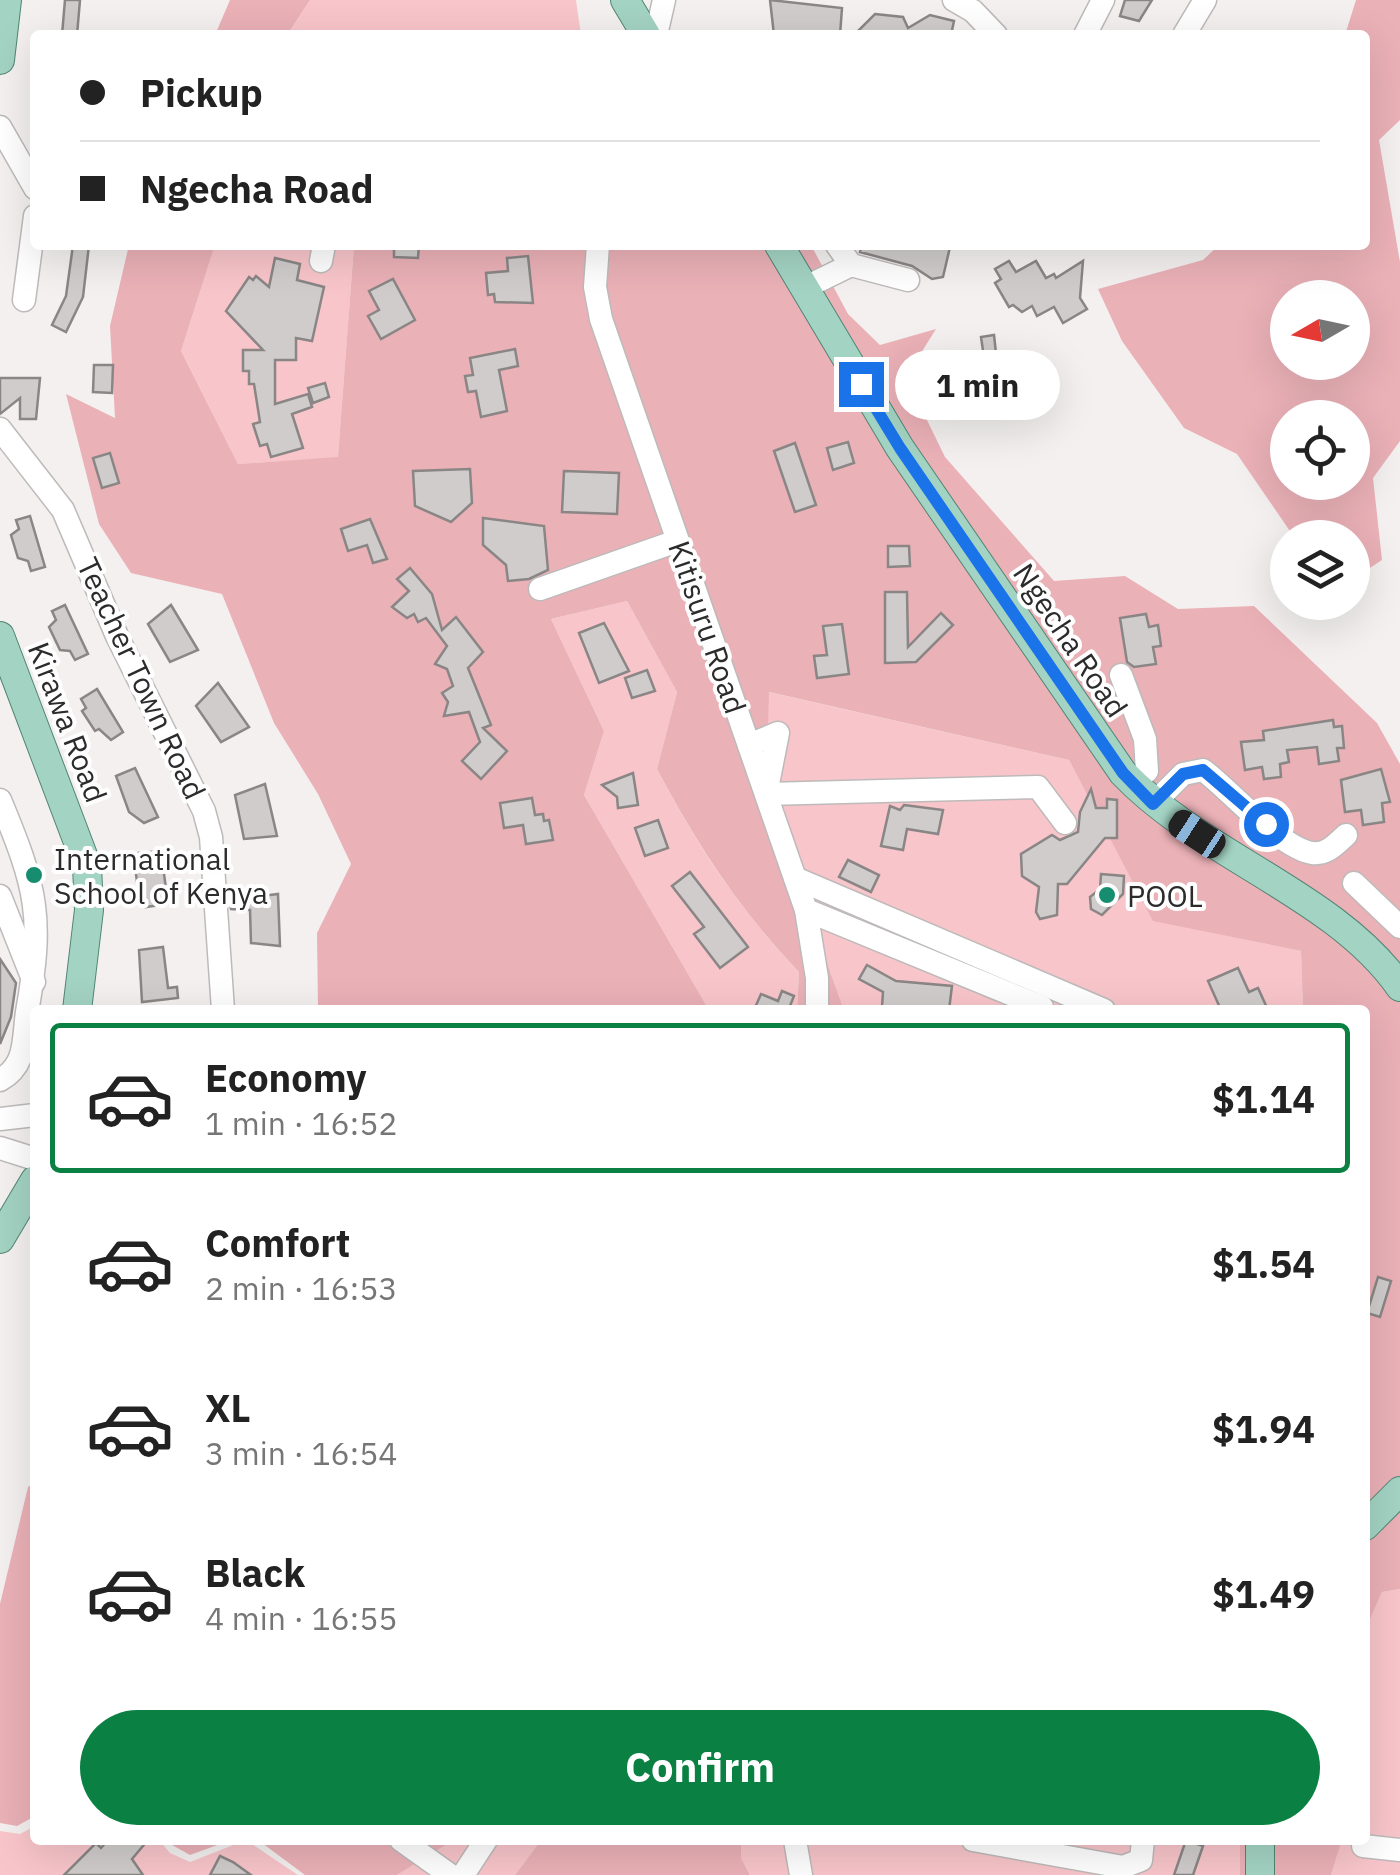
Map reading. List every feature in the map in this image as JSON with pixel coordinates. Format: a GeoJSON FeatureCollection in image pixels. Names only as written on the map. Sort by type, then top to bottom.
{"type":"FeatureCollection","features":[{"type":"Feature","properties":{"kind":"main road"},"geometry":{"type":"LineString","coordinates":[[0,60],[6,0]]}},
{"type":"Feature","properties":{"kind":"main road"},"geometry":{"type":"LineString","coordinates":[[625,0],[643,30]]}},
{"type":"Feature","properties":{"kind":"main road","name":"Ngecha Road"},"geometry":{"type":"LineString","coordinates":[[783,250],[900,448],[1143,794],[1345,931],[1374,954],[1400,986]]}},
{"type":"Feature","properties":{"kind":"main road","name":"Kirawa Road"},"geometry":{"type":"LineString","coordinates":[[0,636],[87,866],[89,910],[78,1005]]}},
{"type":"Feature","properties":{"kind":"main road"},"geometry":{"type":"LineString","coordinates":[[0,1239],[10,1206],[30,1185]]}},
{"type":"Feature","properties":{"kind":"main road"},"geometry":{"type":"LineString","coordinates":[[1370,1521],[1400,1490]]}},
{"type":"Feature","properties":{"kind":"main road"},"geometry":{"type":"LineString","coordinates":[[1260,1845],[1260,1875]]}},
{"type":"Feature","properties":{"kind":"street"},"geometry":{"type":"LineString","coordinates":[[657,30],[664,0]]}},
{"type":"Feature","properties":{"kind":"street"},"geometry":{"type":"LineString","coordinates":[[954,0],[974,10],[992,30]]}},
{"type":"Feature","properties":{"kind":"street"},"geometry":{"type":"LineString","coordinates":[[1088,30],[1103,0]]}},
{"type":"Feature","properties":{"kind":"street"},"geometry":{"type":"LineString","coordinates":[[1187,30],[1206,0]]}},
{"type":"Feature","properties":{"kind":"street"},"geometry":{"type":"LineString","coordinates":[[0,127],[30,179]]}},
{"type":"Feature","properties":{"kind":"street"},"geometry":{"type":"LineString","coordinates":[[24,300],[31,250]]}},
{"type":"Feature","properties":{"kind":"street","name":"Kitisuru Road"},"geometry":{"type":"LineString","coordinates":[[598,250],[596,287],[602,318],[806,910],[817,978],[817,1005]]}},
{"type":"Feature","properties":{"kind":"street"},"geometry":{"type":"LineString","coordinates":[[840,250],[851,265],[908,280]]}},
{"type":"Feature","properties":{"kind":"street"},"geometry":{"type":"LineString","coordinates":[[804,288],[851,265]]}},
{"type":"Feature","properties":{"kind":"street","name":"Teacher Town Road"},"geometry":{"type":"LineString","coordinates":[[0,429],[32,465],[63,510],[117,636],[204,811],[212,855],[223,1005]]}},
{"type":"Feature","properties":{"kind":"street"},"geometry":{"type":"LineString","coordinates":[[540,589],[677,541]]}},
{"type":"Feature","properties":{"kind":"street"},"geometry":{"type":"LineString","coordinates":[[1121,675],[1145,738],[1147,770],[1143,794]]}},
{"type":"Feature","properties":{"kind":"street"},"geometry":{"type":"LineString","coordinates":[[1143,794],[1183,774],[1203,770],[1235,801],[1313,853],[1330,850],[1346,835]]}},
{"type":"Feature","properties":{"kind":"street"},"geometry":{"type":"LineString","coordinates":[[766,794],[1038,788],[1065,823]]}},
{"type":"Feature","properties":{"kind":"street"},"geometry":{"type":"LineString","coordinates":[[0,800],[37,911],[30,1005]]}},
{"type":"Feature","properties":{"kind":"street"},"geometry":{"type":"LineString","coordinates":[[796,878],[1092,1005]]}},
{"type":"Feature","properties":{"kind":"street"},"geometry":{"type":"LineString","coordinates":[[1354,882],[1400,927]]}},
{"type":"Feature","properties":{"kind":"street"},"geometry":{"type":"LineString","coordinates":[[0,896],[34,984]]}},
{"type":"Feature","properties":{"kind":"street"},"geometry":{"type":"LineString","coordinates":[[806,910],[1037,1005]]}},
{"type":"Feature","properties":{"kind":"street"},"geometry":{"type":"LineString","coordinates":[[0,1080],[21,1060],[30,1007]]}},
{"type":"Feature","properties":{"kind":"street"},"geometry":{"type":"LineString","coordinates":[[0,1119],[30,1116]]}},
{"type":"Feature","properties":{"kind":"street"},"geometry":{"type":"LineString","coordinates":[[0,1148],[30,1157]]}},
{"type":"Feature","properties":{"kind":"street"},"geometry":{"type":"LineString","coordinates":[[408,1845],[450,1875]]}},
{"type":"Feature","properties":{"kind":"street"},"geometry":{"type":"LineString","coordinates":[[463,1875],[483,1845]]}},
{"type":"Feature","properties":{"kind":"street"},"geometry":{"type":"LineString","coordinates":[[795,1845],[801,1875]]}},
{"type":"Feature","properties":{"kind":"street"},"geometry":{"type":"LineString","coordinates":[[1000,1845],[1123,1868],[1141,1860],[1142,1845]]}},
{"type":"Feature","properties":{"kind":"street"},"geometry":{"type":"LineString","coordinates":[[1362,1846],[1400,1850]]}},
{"type":"Feature","properties":{"kind":"shaded area"},"geometry":{"type":"Polygon","coordinates":[[[230,0],[310,0],[290,30],[217,30],[230,0]]]}},
{"type":"Feature","properties":{"kind":"shaded area"},"geometry":{"type":"Polygon","coordinates":[[[310,0],[576,0],[580,30],[290,30],[310,0]]]}},
{"type":"Feature","properties":{"kind":"shaded area"},"geometry":{"type":"Polygon","coordinates":[[[1356,0],[1400,0],[1400,120],[1379,140],[1400,262],[1400,441],[1373,478],[1382,560],[1370,568],[1370,520],[1282,520],[1237,454],[1184,428],[1122,341],[1098,289],[1203,260],[1214,250],[1370,250],[1370,30],[1347,30],[1356,0]]]}},
{"type":"Feature","properties":{"kind":"shaded area"},"geometry":{"type":"Polygon","coordinates":[[[128,250],[213,250],[181,351],[238,464],[338,457],[354,250],[814,250],[848,314],[880,345],[936,329],[906,377],[945,457],[1054,581],[1125,576],[1178,609],[1254,606],[1377,723],[1400,764],[1400,1589],[1382,1592],[1370,1620],[1370,1005],[1303,1005],[1301,951],[1153,921],[1069,760],[769,692],[766,794],[842,1005],[797,1005],[799,972],[720,875],[657,769],[677,692],[627,601],[551,619],[604,731],[584,795],[706,1005],[318,1005],[317,933],[351,864],[318,794],[274,723],[222,594],[131,573],[99,524],[66,394],[115,418],[110,326],[128,250]]]}},
{"type":"Feature","properties":{"kind":"shaded area"},"geometry":{"type":"Polygon","coordinates":[[[213,250],[354,250],[338,458],[238,464],[181,351],[213,250]]]}},
{"type":"Feature","properties":{"kind":"shaded area"},"geometry":{"type":"Polygon","coordinates":[[[627,601],[677,692],[657,769],[720,876],[799,972],[797,1005],[706,1005],[584,795],[604,731],[551,619],[627,601]]]}},
{"type":"Feature","properties":{"kind":"shaded area"},"geometry":{"type":"Polygon","coordinates":[[[768,692],[1069,760],[1153,920],[1301,951],[1303,1005],[842,1005],[766,794],[768,692]]]}},
{"type":"Feature","properties":{"kind":"shaded area"},"geometry":{"type":"Polygon","coordinates":[[[28,1487],[30,1819],[17,1826],[0,1823],[0,1604],[28,1487]]]}},
{"type":"Feature","properties":{"kind":"shaded area"},"geometry":{"type":"Polygon","coordinates":[[[1400,1589],[1400,1875],[1331,1875],[1340,1845],[1370,1845],[1370,1620],[1382,1592],[1400,1589]]]}},
{"type":"Feature","properties":{"kind":"shaded area"},"geometry":{"type":"Polygon","coordinates":[[[30,1829],[30,1845],[163,1845],[170,1853],[190,1862],[233,1845],[253,1845],[298,1875],[0,1875],[0,1831],[20,1834],[30,1829]]]}},
{"type":"Feature","properties":{"kind":"shaded area"},"geometry":{"type":"Polygon","coordinates":[[[172,1845],[217,1845],[190,1855],[172,1845]]]}},
{"type":"Feature","properties":{"kind":"shaded area"},"geometry":{"type":"Polygon","coordinates":[[[265,1845],[446,1845],[397,1875],[305,1875],[265,1845]]]}},
{"type":"Feature","properties":{"kind":"shaded area"},"geometry":{"type":"Polygon","coordinates":[[[446,1845],[537,1845],[515,1875],[397,1875],[446,1845]]]}},
{"type":"Feature","properties":{"kind":"shaded area"},"geometry":{"type":"Polygon","coordinates":[[[537,1845],[741,1845],[741,1858],[750,1875],[515,1875],[537,1845]]]}},
{"type":"Feature","properties":{"kind":"shaded area"},"geometry":{"type":"Polygon","coordinates":[[[741,1845],[1240,1845],[1240,1875],[750,1875],[741,1858],[741,1845]]]}},
{"type":"Feature","properties":{"kind":"shaded area"},"geometry":{"type":"Polygon","coordinates":[[[1240,1845],[1340,1845],[1331,1875],[1240,1875],[1240,1845]]]}},
{"type":"Feature","properties":{"kind":"building"},"geometry":{"type":"Polygon","coordinates":[[[65,0],[80,0],[77,30],[62,30],[65,0]]]}},
{"type":"Feature","properties":{"kind":"building"},"geometry":{"type":"Polygon","coordinates":[[[770,0],[842,8],[840,30],[773,30],[770,0]]]}},
{"type":"Feature","properties":{"kind":"building"},"geometry":{"type":"Polygon","coordinates":[[[1125,0],[1152,0],[1139,21],[1120,16],[1125,0]]]}},
{"type":"Feature","properties":{"kind":"building"},"geometry":{"type":"Polygon","coordinates":[[[875,14],[903,17],[908,28],[930,15],[954,21],[952,30],[859,30],[875,14]]]}},
{"type":"Feature","properties":{"kind":"building"},"geometry":{"type":"Polygon","coordinates":[[[72,250],[88,250],[83,297],[66,332],[52,325],[66,296],[72,250]]]}},
{"type":"Feature","properties":{"kind":"building"},"geometry":{"type":"Polygon","coordinates":[[[394,250],[419,250],[418,258],[394,257],[394,250]]]}},
{"type":"Feature","properties":{"kind":"building"},"geometry":{"type":"Polygon","coordinates":[[[949,250],[943,277],[932,279],[912,266],[860,252],[949,250]]]}},
{"type":"Feature","properties":{"kind":"building"},"geometry":{"type":"Polygon","coordinates":[[[528,256],[533,303],[495,302],[494,294],[488,295],[486,273],[508,271],[507,258],[528,256]]]}},
{"type":"Feature","properties":{"kind":"building"},"geometry":{"type":"Polygon","coordinates":[[[275,258],[300,264],[297,280],[324,287],[312,341],[296,338],[296,360],[275,360],[275,404],[308,394],[312,407],[292,414],[303,448],[271,457],[267,444],[260,446],[253,424],[260,422],[254,384],[249,384],[249,371],[243,371],[243,350],[263,350],[226,311],[249,277],[253,280],[256,276],[269,287],[275,258]]]}},
{"type":"Feature","properties":{"kind":"building"},"geometry":{"type":"Polygon","coordinates":[[[1009,261],[1016,272],[1036,261],[1046,278],[1054,274],[1056,278],[1083,261],[1080,298],[1087,309],[1063,323],[1054,307],[1037,316],[1032,306],[1022,312],[1013,305],[1009,307],[995,283],[1001,279],[995,269],[1009,261]]]}},
{"type":"Feature","properties":{"kind":"building"},"geometry":{"type":"Polygon","coordinates":[[[393,279],[415,320],[381,339],[368,316],[379,310],[369,291],[393,279]]]}},
{"type":"Feature","properties":{"kind":"building"},"geometry":{"type":"Polygon","coordinates":[[[994,335],[997,362],[985,364],[981,337],[994,335]]]}},
{"type":"Feature","properties":{"kind":"building"},"geometry":{"type":"Polygon","coordinates":[[[515,349],[518,366],[499,370],[507,411],[481,417],[476,391],[468,392],[465,376],[473,375],[470,358],[515,349]]]}},
{"type":"Feature","properties":{"kind":"building"},"geometry":{"type":"Polygon","coordinates":[[[94,365],[113,365],[112,393],[93,392],[94,365]]]}},
{"type":"Feature","properties":{"kind":"building"},"geometry":{"type":"Polygon","coordinates":[[[0,378],[40,378],[36,419],[20,419],[20,398],[0,414],[0,378]]]}},
{"type":"Feature","properties":{"kind":"building"},"geometry":{"type":"Polygon","coordinates":[[[325,383],[329,397],[313,403],[308,388],[325,383]]]}},
{"type":"Feature","properties":{"kind":"building"},"geometry":{"type":"Polygon","coordinates":[[[1014,385],[1015,405],[994,407],[992,386],[1014,385]]]}},
{"type":"Feature","properties":{"kind":"building"},"geometry":{"type":"Polygon","coordinates":[[[848,442],[854,463],[833,470],[827,448],[848,442]]]}},
{"type":"Feature","properties":{"kind":"building"},"geometry":{"type":"Polygon","coordinates":[[[795,443],[816,505],[795,512],[774,451],[795,443]]]}},
{"type":"Feature","properties":{"kind":"building"},"geometry":{"type":"Polygon","coordinates":[[[110,453],[119,483],[102,488],[93,458],[110,453]]]}},
{"type":"Feature","properties":{"kind":"building"},"geometry":{"type":"Polygon","coordinates":[[[470,469],[472,503],[451,522],[415,506],[413,471],[470,469]]]}},
{"type":"Feature","properties":{"kind":"building"},"geometry":{"type":"Polygon","coordinates":[[[564,471],[619,473],[617,514],[562,512],[564,471]]]}},
{"type":"Feature","properties":{"kind":"building"},"geometry":{"type":"Polygon","coordinates":[[[30,516],[45,567],[31,571],[28,561],[18,558],[11,535],[19,529],[16,520],[30,516]]]}},
{"type":"Feature","properties":{"kind":"building"},"geometry":{"type":"Polygon","coordinates":[[[483,518],[544,526],[548,570],[529,579],[508,581],[506,565],[483,545],[483,518]]]}},
{"type":"Feature","properties":{"kind":"building"},"geometry":{"type":"Polygon","coordinates":[[[370,519],[387,559],[373,563],[367,545],[348,551],[341,529],[370,519]]]}},
{"type":"Feature","properties":{"kind":"building"},"geometry":{"type":"Polygon","coordinates":[[[888,546],[909,546],[910,566],[888,567],[888,546]]]}},
{"type":"Feature","properties":{"kind":"building"},"geometry":{"type":"Polygon","coordinates":[[[410,568],[432,594],[442,630],[456,617],[483,652],[468,668],[491,725],[483,728],[507,751],[481,779],[462,761],[480,742],[469,712],[444,716],[448,702],[442,693],[453,686],[447,669],[435,664],[447,646],[426,618],[418,622],[414,614],[407,618],[392,607],[409,591],[397,579],[410,568]]]}},
{"type":"Feature","properties":{"kind":"building"},"geometry":{"type":"Polygon","coordinates":[[[885,592],[907,592],[908,647],[941,613],[953,625],[916,662],[885,663],[885,592]]]}},
{"type":"Feature","properties":{"kind":"building"},"geometry":{"type":"Polygon","coordinates":[[[65,605],[88,654],[75,660],[70,651],[60,650],[49,627],[56,620],[52,611],[65,605]]]}},
{"type":"Feature","properties":{"kind":"building"},"geometry":{"type":"Polygon","coordinates":[[[171,605],[198,650],[170,662],[148,624],[171,605]]]}},
{"type":"Feature","properties":{"kind":"building"},"geometry":{"type":"Polygon","coordinates":[[[1146,614],[1149,627],[1158,625],[1161,646],[1153,647],[1156,664],[1134,667],[1127,662],[1120,618],[1146,614]]]}},
{"type":"Feature","properties":{"kind":"building"},"geometry":{"type":"Polygon","coordinates":[[[604,623],[629,671],[599,683],[579,633],[604,623]]]}},
{"type":"Feature","properties":{"kind":"building"},"geometry":{"type":"Polygon","coordinates":[[[842,624],[849,674],[817,678],[814,656],[827,655],[823,626],[842,624]]]}},
{"type":"Feature","properties":{"kind":"building"},"geometry":{"type":"Polygon","coordinates":[[[647,670],[655,691],[632,698],[625,678],[647,670]]]}},
{"type":"Feature","properties":{"kind":"building"},"geometry":{"type":"Polygon","coordinates":[[[218,683],[249,727],[221,742],[196,706],[218,683]]]}},
{"type":"Feature","properties":{"kind":"building"},"geometry":{"type":"Polygon","coordinates":[[[97,689],[123,732],[111,740],[99,729],[95,731],[82,711],[86,708],[81,699],[97,689]]]}},
{"type":"Feature","properties":{"kind":"building"},"geometry":{"type":"Polygon","coordinates":[[[1333,720],[1334,727],[1342,726],[1344,748],[1337,748],[1339,761],[1319,764],[1317,747],[1287,750],[1289,762],[1280,764],[1281,777],[1264,779],[1262,767],[1245,770],[1241,742],[1264,740],[1263,731],[1333,720]]]}},
{"type":"Feature","properties":{"kind":"building"},"geometry":{"type":"Polygon","coordinates":[[[135,768],[158,817],[144,823],[129,812],[116,776],[135,768]]]}},
{"type":"Feature","properties":{"kind":"building"},"geometry":{"type":"Polygon","coordinates":[[[1381,769],[1390,802],[1382,803],[1384,822],[1363,825],[1361,810],[1345,812],[1341,780],[1381,769]]]}},
{"type":"Feature","properties":{"kind":"building"},"geometry":{"type":"Polygon","coordinates":[[[633,773],[638,805],[618,808],[617,797],[602,785],[633,773]]]}},
{"type":"Feature","properties":{"kind":"building"},"geometry":{"type":"Polygon","coordinates":[[[265,784],[277,836],[244,839],[235,795],[265,784]]]}},
{"type":"Feature","properties":{"kind":"building"},"geometry":{"type":"Polygon","coordinates":[[[1091,789],[1096,808],[1107,808],[1107,799],[1117,800],[1117,838],[1105,838],[1067,884],[1058,884],[1057,915],[1040,919],[1036,912],[1039,887],[1022,876],[1021,854],[1052,835],[1060,840],[1078,832],[1080,812],[1091,789]]]}},
{"type":"Feature","properties":{"kind":"building"},"geometry":{"type":"Polygon","coordinates":[[[532,798],[535,815],[543,814],[544,821],[549,820],[553,840],[526,844],[523,825],[504,828],[500,803],[532,798]]]}},
{"type":"Feature","properties":{"kind":"building"},"geometry":{"type":"Polygon","coordinates":[[[904,805],[943,810],[938,834],[907,829],[903,850],[881,846],[890,806],[900,810],[904,805]]]}},
{"type":"Feature","properties":{"kind":"building"},"geometry":{"type":"Polygon","coordinates":[[[658,820],[668,848],[645,856],[635,828],[658,820]]]}},
{"type":"Feature","properties":{"kind":"building"},"geometry":{"type":"Polygon","coordinates":[[[161,851],[168,904],[146,907],[146,902],[140,903],[134,860],[140,860],[139,853],[161,851]]]}},
{"type":"Feature","properties":{"kind":"building"},"geometry":{"type":"Polygon","coordinates":[[[848,860],[879,875],[871,892],[839,877],[848,860]]]}},
{"type":"Feature","properties":{"kind":"building"},"geometry":{"type":"Polygon","coordinates":[[[690,872],[748,947],[720,968],[694,934],[704,927],[672,886],[690,872]]]}},
{"type":"Feature","properties":{"kind":"building","name":"POOL"},"geometry":{"type":"Polygon","coordinates":[[[1101,874],[1124,876],[1123,894],[1102,915],[1091,909],[1090,897],[1100,889],[1101,874]]]}},
{"type":"Feature","properties":{"kind":"building"},"geometry":{"type":"Polygon","coordinates":[[[278,894],[280,946],[251,943],[250,910],[231,909],[230,900],[278,894]]]}},
{"type":"Feature","properties":{"kind":"building"},"geometry":{"type":"Polygon","coordinates":[[[163,947],[168,988],[177,987],[178,998],[142,1002],[139,950],[163,947]]]}},
{"type":"Feature","properties":{"kind":"building"},"geometry":{"type":"Polygon","coordinates":[[[0,959],[16,983],[11,1017],[0,1044],[0,959]]]}},
{"type":"Feature","properties":{"kind":"building"},"geometry":{"type":"Polygon","coordinates":[[[867,965],[896,981],[952,986],[950,1005],[882,1005],[883,992],[859,979],[867,965]]]}},
{"type":"Feature","properties":{"kind":"building"},"geometry":{"type":"Polygon","coordinates":[[[1238,968],[1249,992],[1258,988],[1266,1005],[1219,1005],[1208,981],[1238,968]]]}},
{"type":"Feature","properties":{"kind":"building"},"geometry":{"type":"Polygon","coordinates":[[[782,991],[794,996],[790,1005],[756,1005],[761,994],[778,1001],[782,991]]]}},
{"type":"Feature","properties":{"kind":"building"},"geometry":{"type":"Polygon","coordinates":[[[1378,1277],[1391,1281],[1380,1317],[1370,1314],[1378,1277]]]}},
{"type":"Feature","properties":{"kind":"building"},"geometry":{"type":"Polygon","coordinates":[[[94,1845],[144,1845],[132,1859],[143,1875],[64,1875],[94,1845]]]}},
{"type":"Feature","properties":{"kind":"building"},"geometry":{"type":"Polygon","coordinates":[[[1184,1845],[1203,1846],[1193,1875],[1174,1875],[1184,1845]]]}},
{"type":"Feature","properties":{"kind":"building"},"geometry":{"type":"Polygon","coordinates":[[[220,1856],[233,1862],[251,1875],[210,1875],[220,1856]]]}},
{"type":"Feature","properties":{"kind":"place","name":"International School of Kenya"},"geometry":{"type":"Point","coordinates":[34,875]}},
{"type":"Feature","properties":{"kind":"place","name":"POOL"},"geometry":{"type":"Point","coordinates":[1107,895]}},
{"type":"Feature","properties":{"kind":"route"},"geometry":{"type":"LineString","coordinates":[[861,384],[900,448],[1123,773],[1153,804],[1183,774],[1203,770],[1266,824]]}}]}
